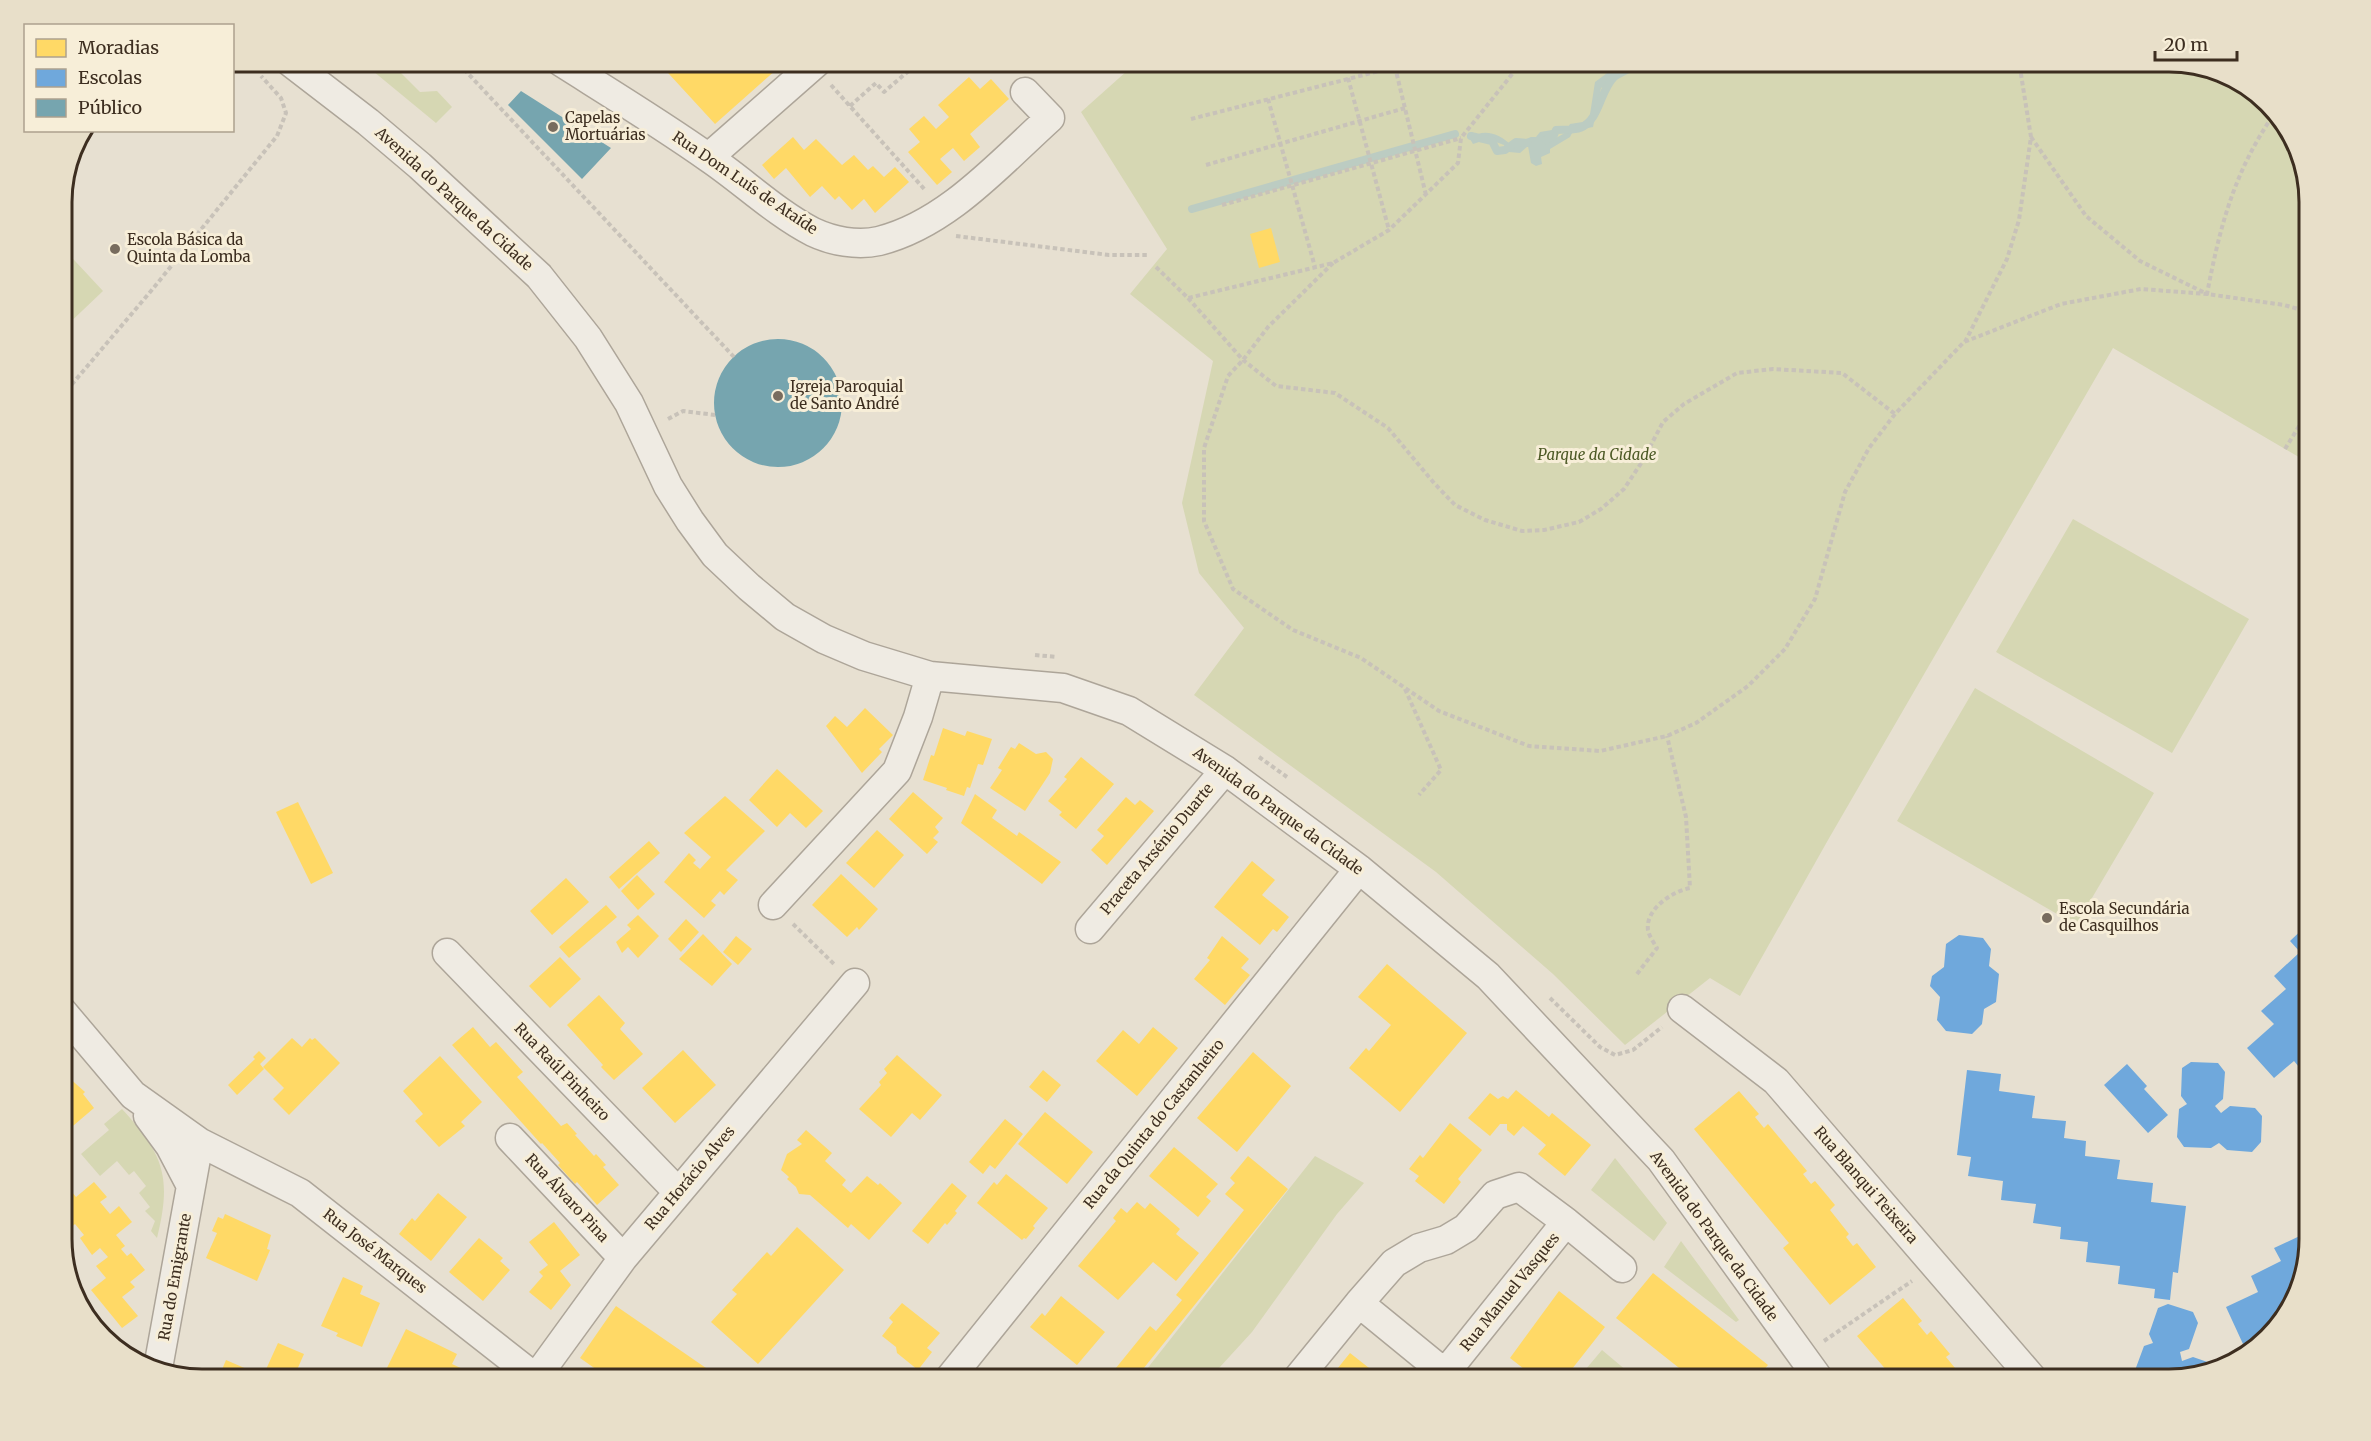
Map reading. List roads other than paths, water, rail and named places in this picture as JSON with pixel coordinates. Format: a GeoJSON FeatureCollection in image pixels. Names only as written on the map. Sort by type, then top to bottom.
{"type":"FeatureCollection","features":[{"type":"Feature","properties":{"kind":"street","name":"Avenida do Parque da Cidade"},"geometry":{"type":"LineString","coordinates":[[303,72],[412,159],[539,276],[588,338],[629,403],[668,486],[690,521],[715,555],[785,617],[824,639],[864,656],[930,676],[1064,688],[1129,711],[1225,770],[1359,869],[1488,976],[1654,1152],[1811,1369]]}},
{"type":"Feature","properties":{"kind":"street","name":"Rua Dom Luís de Ataíde"},"geometry":{"type":"LineString","coordinates":[[577,72],[709,157],[813,231],[841,242],[876,242],[912,230],[944,211],[973,188],[1050,118],[1025,92]]}},
{"type":"Feature","properties":{"kind":"street"},"geometry":{"type":"LineString","coordinates":[[709,157],[805,72]]}},
{"type":"Feature","properties":{"kind":"street"},"geometry":{"type":"LineString","coordinates":[[773,905],[897,771],[918,717],[930,676]]}},
{"type":"Feature","properties":{"kind":"street","name":"Praceta Arsénio Duarte"},"geometry":{"type":"LineString","coordinates":[[1090,929],[1225,770]]}},
{"type":"Feature","properties":{"kind":"street","name":"Rua da Quinta do Castanheiro"},"geometry":{"type":"LineString","coordinates":[[958,1369],[1359,869]]}},
{"type":"Feature","properties":{"kind":"street","name":"Rua Raúl Pinheiro"},"geometry":{"type":"LineString","coordinates":[[447,953],[678,1192]]}},
{"type":"Feature","properties":{"kind":"street","name":"Rua Horácio Alves"},"geometry":{"type":"LineString","coordinates":[[543,1369],[624,1258],[855,983]]}},
{"type":"Feature","properties":{"kind":"street","name":"Rua Blanqui Teixeira"},"geometry":{"type":"LineString","coordinates":[[1682,1009],[1776,1080],[2025,1369]]}},
{"type":"Feature","properties":{"kind":"street"},"geometry":{"type":"LineString","coordinates":[[72,1025],[133,1095],[170,1146],[191,1186]]}},
{"type":"Feature","properties":{"kind":"street"},"geometry":{"type":"LineString","coordinates":[[133,1095],[200,1142]]}},
{"type":"Feature","properties":{"kind":"street","name":"Rua Álvaro Pina"},"geometry":{"type":"LineString","coordinates":[[510,1138],[624,1258]]}},
{"type":"Feature","properties":{"kind":"street","name":"Rua do Emigrante"},"geometry":{"type":"LineString","coordinates":[[159,1362],[200,1142]]}},
{"type":"Feature","properties":{"kind":"street","name":"Rua José Marques"},"geometry":{"type":"LineString","coordinates":[[200,1142],[300,1193],[523,1369]]}},
{"type":"Feature","properties":{"kind":"street","name":"Rua Manuel Vasques"},"geometry":{"type":"LineString","coordinates":[[1440,1369],[1359,1303],[1394,1263],[1419,1248],[1446,1240],[1466,1228],[1495,1195],[1519,1187],[1566,1222],[1454,1369]]}},
{"type":"Feature","properties":{"kind":"street"},"geometry":{"type":"LineString","coordinates":[[1566,1222],[1622,1268]]}},
{"type":"Feature","properties":{"kind":"street"},"geometry":{"type":"LineString","coordinates":[[1306,1369],[1359,1303]]}},
{"type":"Feature","properties":{"kind":"waterway"},"geometry":{"type":"LineString","coordinates":[[1546,140],[1554,135],[1556,130],[1577,129],[1587,124],[1615,76]]}},
{"type":"Feature","properties":{"kind":"waterway"},"geometry":{"type":"LineString","coordinates":[[1192,209],[1455,134]]}},
{"type":"Feature","properties":{"kind":"waterway"},"geometry":{"type":"LineString","coordinates":[[1471,136],[1492,141],[1497,151],[1505,150],[1516,142],[1528,143]]}},
{"type":"Feature","properties":{"kind":"place","name":"Capelas Mortuárias"},"geometry":{"type":"Point","coordinates":[553,127]}},
{"type":"Feature","properties":{"kind":"place","name":"Escola Básica da Quinta da Lomba"},"geometry":{"type":"Point","coordinates":[115,249]}},
{"type":"Feature","properties":{"kind":"place","name":"Igreja Paroquial de Santo André"},"geometry":{"type":"Point","coordinates":[778,396]}},
{"type":"Feature","properties":{"kind":"place","name":"Escola Secundária de Casquilhos"},"geometry":{"type":"Point","coordinates":[2047,918]}},
{"type":"Feature","properties":{"kind":"park label","name":"Parque da Cidade"},"geometry":{"type":"Point","coordinates":[1597,455]}}]}
